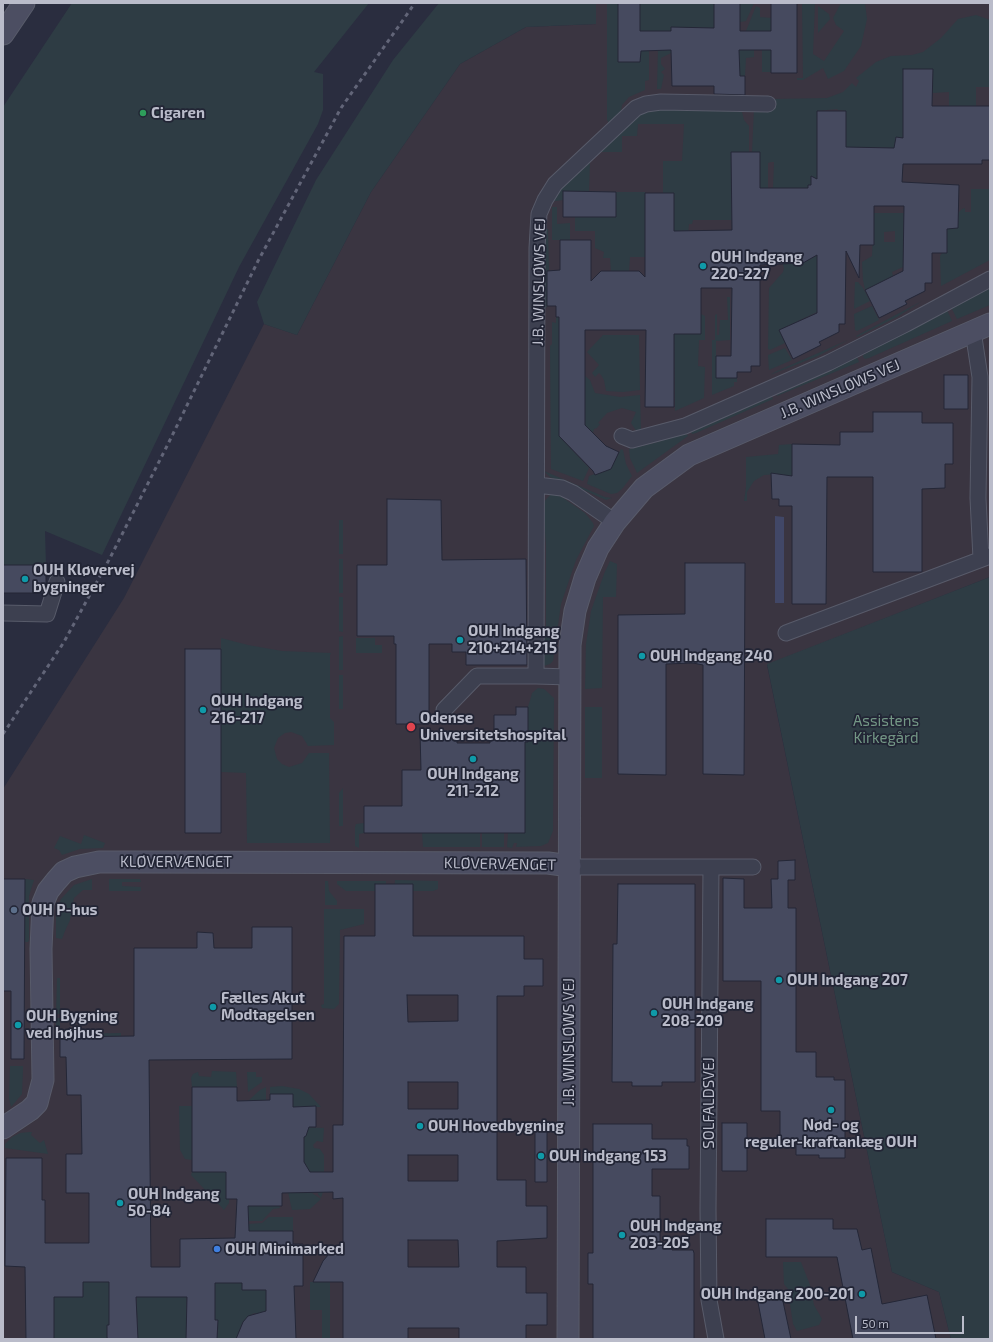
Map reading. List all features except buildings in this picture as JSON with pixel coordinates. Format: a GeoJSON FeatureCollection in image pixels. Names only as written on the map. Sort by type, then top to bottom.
{"type":"FeatureCollection","features":[{"type":"Feature","properties":{"kind":"street"},"geometry":{"type":"LineString","coordinates":[[3,34],[24,3]]}},
{"type":"Feature","properties":{"kind":"street","name":"J.B. WINSLØWS VEJ"},"geometry":{"type":"LineString","coordinates":[[536,676],[536,248],[539,214],[544,200],[555,184],[636,108],[646,104],[661,102],[768,104]]}},
{"type":"Feature","properties":{"kind":"street","name":"J.B. WINSLØWS VEJ"},"geometry":{"type":"LineString","coordinates":[[622,436],[632,440],[685,426],[828,363],[906,324],[990,279]]}},
{"type":"Feature","properties":{"kind":"street","name":"J.B. WINSLØWS VEJ"},"geometry":{"type":"LineString","coordinates":[[568,1339],[570,645],[575,611],[585,578],[598,548],[615,522],[644,488],[689,456],[981,328],[978,498],[986,558],[786,633]]}},
{"type":"Feature","properties":{"kind":"street"},"geometry":{"type":"LineString","coordinates":[[536,485],[562,488],[573,493],[615,522]]}},
{"type":"Feature","properties":{"kind":"street"},"geometry":{"type":"LineString","coordinates":[[3,613],[47,614],[57,582]]}},
{"type":"Feature","properties":{"kind":"street"},"geometry":{"type":"LineString","coordinates":[[444,710],[477,676],[570,677]]}},
{"type":"Feature","properties":{"kind":"street","name":"KLØVERVÆNGET"},"geometry":{"type":"LineString","coordinates":[[3,1128],[30,1110],[37,1103],[43,1080],[41,936],[43,903],[48,891],[64,872],[75,867],[99,862],[548,863],[570,866]]}},
{"type":"Feature","properties":{"kind":"street"},"geometry":{"type":"LineString","coordinates":[[570,866],[753,867]]}},
{"type":"Feature","properties":{"kind":"street","name":"SOLFALDSVEJ"},"geometry":{"type":"LineString","coordinates":[[711,867],[708,1209],[710,1300],[716,1339]]}},
{"type":"Feature","properties":{"kind":"shaded area","name":"Odense Universitetshospital"},"geometry":{"type":"Polygon","coordinates":[[[596,3],[990,3],[990,577],[767,665],[892,1272],[939,1292],[951,1339],[3,1339],[3,789],[124,598],[264,324],[297,335],[371,192],[460,64],[526,27],[596,24],[596,3]]]}},
{"type":"Feature","properties":{"kind":"green space"},"geometry":{"type":"Polygon","coordinates":[[[72,3],[369,3],[314,72],[323,74],[323,110],[318,124],[239,267],[102,555],[45,531],[46,565],[3,565],[3,107],[72,3]]]}},
{"type":"Feature","properties":{"kind":"green space"},"geometry":{"type":"Polygon","coordinates":[[[439,3],[596,3],[596,24],[526,27],[460,64],[371,192],[297,335],[264,324],[257,302],[316,180],[393,60],[439,3]]]}},
{"type":"Feature","properties":{"kind":"green space"},"geometry":{"type":"Polygon","coordinates":[[[607,3],[618,3],[618,62],[640,62],[641,46],[649,51],[649,80],[645,81],[645,90],[629,97],[622,105],[621,111],[609,123],[607,120],[607,3]]]}},
{"type":"Feature","properties":{"kind":"green space"},"geometry":{"type":"Polygon","coordinates":[[[640,3],[714,3],[714,31],[640,31],[640,3]]]}},
{"type":"Feature","properties":{"kind":"green space"},"geometry":{"type":"Polygon","coordinates":[[[740,3],[754,3],[746,21],[740,22],[740,3]]]}},
{"type":"Feature","properties":{"kind":"green space"},"geometry":{"type":"Polygon","coordinates":[[[802,3],[815,3],[813,54],[824,61],[844,31],[836,25],[833,18],[841,3],[865,3],[867,19],[861,46],[844,71],[828,79],[823,68],[803,80],[797,80],[797,78],[803,78],[802,3]]]}},
{"type":"Feature","properties":{"kind":"green space"},"geometry":{"type":"Polygon","coordinates":[[[756,6],[760,8],[760,17],[772,18],[771,31],[746,31],[756,6]]]}},
{"type":"Feature","properties":{"kind":"green space"},"geometry":{"type":"Polygon","coordinates":[[[818,6],[829,14],[830,19],[818,33],[818,6]]]}},
{"type":"Feature","properties":{"kind":"green space"},"geometry":{"type":"Polygon","coordinates":[[[976,15],[990,20],[990,87],[976,87],[976,106],[949,106],[949,92],[933,93],[933,69],[903,69],[904,138],[896,137],[897,144],[894,148],[859,147],[859,162],[846,174],[846,111],[837,109],[817,111],[818,180],[811,176],[811,185],[808,185],[808,188],[773,188],[774,162],[768,163],[768,190],[760,202],[760,152],[752,152],[754,108],[772,99],[827,98],[843,92],[852,83],[856,87],[859,81],[856,78],[876,62],[891,56],[912,55],[923,52],[941,38],[958,19],[976,15]]]}},
{"type":"Feature","properties":{"kind":"green space"},"geometry":{"type":"Polygon","coordinates":[[[658,46],[671,46],[671,53],[661,58],[661,64],[665,69],[661,72],[664,75],[661,89],[657,89],[658,46]]]}},
{"type":"Feature","properties":{"kind":"green space"},"geometry":{"type":"Polygon","coordinates":[[[739,46],[754,46],[754,57],[746,58],[745,76],[739,76],[739,46]]]}},
{"type":"Feature","properties":{"kind":"green space"},"geometry":{"type":"Polygon","coordinates":[[[762,46],[771,46],[771,72],[762,72],[762,46]]]}},
{"type":"Feature","properties":{"kind":"green space"},"geometry":{"type":"Polygon","coordinates":[[[741,108],[744,120],[749,126],[749,152],[731,152],[732,220],[693,220],[692,224],[689,224],[687,244],[674,244],[674,194],[663,193],[663,161],[682,161],[684,124],[638,124],[637,136],[622,136],[622,152],[596,152],[646,109],[741,108]]]}},
{"type":"Feature","properties":{"kind":"green space"},"geometry":{"type":"Polygon","coordinates":[[[590,161],[589,191],[563,191],[563,200],[549,202],[560,187],[590,161]]]}},
{"type":"Feature","properties":{"kind":"green space"},"geometry":{"type":"Polygon","coordinates":[[[971,189],[989,189],[990,260],[941,286],[940,256],[942,253],[947,253],[947,228],[958,228],[958,213],[962,209],[965,208],[965,212],[971,212],[971,189]]]}},
{"type":"Feature","properties":{"kind":"green space"},"geometry":{"type":"Polygon","coordinates":[[[616,192],[645,192],[646,257],[630,257],[629,271],[611,271],[610,258],[603,258],[604,252],[595,248],[595,231],[575,231],[575,217],[616,217],[616,192]]]}},
{"type":"Feature","properties":{"kind":"green space"},"geometry":{"type":"Polygon","coordinates":[[[552,207],[557,207],[557,224],[570,223],[570,240],[552,240],[552,207]]]}},
{"type":"Feature","properties":{"kind":"green space"},"geometry":{"type":"Polygon","coordinates":[[[874,213],[904,213],[903,267],[892,272],[893,276],[865,290],[862,262],[872,256],[874,213]],[[895,231],[884,232],[884,242],[895,242],[895,231]]]}},
{"type":"Feature","properties":{"kind":"green space"},"geometry":{"type":"Polygon","coordinates":[[[544,229],[548,229],[549,270],[547,271],[547,306],[544,309],[544,229]]]}},
{"type":"Feature","properties":{"kind":"green space"},"geometry":{"type":"Polygon","coordinates":[[[818,255],[817,312],[779,330],[785,343],[770,350],[768,349],[769,288],[783,272],[784,268],[782,262],[810,259],[818,255]]]}},
{"type":"Feature","properties":{"kind":"green space"},"geometry":{"type":"Polygon","coordinates":[[[855,282],[858,282],[863,288],[870,301],[854,309],[855,282]]]}},
{"type":"Feature","properties":{"kind":"green space"},"geometry":{"type":"Polygon","coordinates":[[[990,287],[990,305],[957,319],[951,307],[990,287]]]}},
{"type":"Feature","properties":{"kind":"green space"},"geometry":{"type":"Polygon","coordinates":[[[727,297],[730,297],[730,340],[716,341],[716,377],[737,378],[737,382],[734,382],[734,386],[712,395],[712,340],[715,340],[715,315],[717,314],[717,335],[719,335],[720,320],[728,320],[727,297]]]}},
{"type":"Feature","properties":{"kind":"green space"},"geometry":{"type":"Polygon","coordinates":[[[922,301],[897,317],[857,337],[856,336],[922,301]]]}},
{"type":"Feature","properties":{"kind":"green space"},"geometry":{"type":"Polygon","coordinates":[[[872,306],[879,320],[857,331],[855,330],[854,314],[872,306]]]}},
{"type":"Feature","properties":{"kind":"green space"},"geometry":{"type":"Polygon","coordinates":[[[947,310],[952,321],[869,358],[865,359],[863,357],[863,355],[947,310]]]}},
{"type":"Feature","properties":{"kind":"green space"},"geometry":{"type":"Polygon","coordinates":[[[701,314],[705,316],[705,340],[699,340],[698,366],[705,367],[704,398],[675,411],[674,328],[701,328],[701,314]]]}},
{"type":"Feature","properties":{"kind":"green space"},"geometry":{"type":"Polygon","coordinates":[[[556,317],[559,317],[559,436],[589,468],[583,481],[551,469],[550,346],[552,344],[552,322],[556,323],[556,317]]]}},
{"type":"Feature","properties":{"kind":"green space"},"geometry":{"type":"Polygon","coordinates":[[[603,335],[639,335],[640,390],[623,392],[606,391],[604,380],[601,375],[599,373],[595,377],[592,373],[599,365],[587,352],[603,335]]]}},
{"type":"Feature","properties":{"kind":"green space"},"geometry":{"type":"Polygon","coordinates":[[[848,340],[818,356],[770,375],[777,371],[848,340]]]}},
{"type":"Feature","properties":{"kind":"green space"},"geometry":{"type":"Polygon","coordinates":[[[785,348],[792,360],[769,370],[768,355],[785,348]]]}},
{"type":"Feature","properties":{"kind":"green space"},"geometry":{"type":"Polygon","coordinates":[[[857,357],[859,362],[777,396],[776,393],[857,357]]]}},
{"type":"Feature","properties":{"kind":"green space"},"geometry":{"type":"Polygon","coordinates":[[[585,376],[590,380],[595,393],[620,397],[640,395],[641,430],[637,432],[631,423],[636,412],[622,408],[607,413],[598,423],[600,424],[594,429],[593,433],[585,425],[585,376]]]}},
{"type":"Feature","properties":{"kind":"green space"},"geometry":{"type":"Polygon","coordinates":[[[771,394],[773,399],[696,433],[692,434],[690,430],[771,394]]]}},
{"type":"Feature","properties":{"kind":"green space"},"geometry":{"type":"Polygon","coordinates":[[[685,431],[688,436],[637,473],[630,458],[629,449],[658,442],[685,431]]]}},
{"type":"Feature","properties":{"kind":"green space"},"geometry":{"type":"Polygon","coordinates":[[[792,444],[792,481],[779,474],[764,475],[754,481],[747,492],[747,501],[744,501],[746,487],[746,457],[778,454],[779,445],[792,444]]]}},
{"type":"Feature","properties":{"kind":"green space"},"geometry":{"type":"Polygon","coordinates":[[[621,449],[623,450],[626,464],[632,476],[622,489],[617,493],[611,494],[587,484],[589,476],[611,468],[621,449]]]}},
{"type":"Feature","properties":{"kind":"green space"},"geometry":{"type":"Polygon","coordinates":[[[544,471],[605,497],[612,498],[606,500],[550,477],[544,471]]]}},
{"type":"Feature","properties":{"kind":"green space"},"geometry":{"type":"Polygon","coordinates":[[[551,494],[562,497],[585,513],[594,526],[576,560],[561,604],[553,661],[544,666],[541,665],[546,632],[546,546],[543,503],[551,494]]]}},
{"type":"Feature","properties":{"kind":"green space"},"geometry":{"type":"Polygon","coordinates":[[[339,520],[343,520],[343,554],[339,554],[339,520]]]}},
{"type":"Feature","properties":{"kind":"green space"},"geometry":{"type":"Polygon","coordinates":[[[339,559],[343,559],[343,593],[339,593],[339,559]]]}},
{"type":"Feature","properties":{"kind":"green space"},"geometry":{"type":"Polygon","coordinates":[[[610,561],[617,564],[616,597],[603,597],[602,688],[585,689],[586,644],[591,611],[610,561]]]}},
{"type":"Feature","properties":{"kind":"green space","name":"Assistens Kirkegård"},"geometry":{"type":"Polygon","coordinates":[[[990,577],[990,1339],[951,1339],[939,1292],[892,1272],[767,664],[990,577]]]}},
{"type":"Feature","properties":{"kind":"green space"},"geometry":{"type":"Polygon","coordinates":[[[339,597],[343,597],[343,632],[339,631],[339,597]]]}},
{"type":"Feature","properties":{"kind":"green space"},"geometry":{"type":"Polygon","coordinates":[[[343,636],[343,670],[339,670],[339,637],[343,636]]]}},
{"type":"Feature","properties":{"kind":"green space"},"geometry":{"type":"Polygon","coordinates":[[[221,638],[248,645],[282,651],[331,653],[330,718],[334,722],[334,745],[308,746],[302,736],[291,732],[285,733],[278,738],[274,748],[277,759],[282,764],[289,767],[302,763],[309,753],[329,753],[330,843],[247,843],[246,773],[221,772],[221,638]]]}},
{"type":"Feature","properties":{"kind":"green space"},"geometry":{"type":"Polygon","coordinates":[[[356,638],[375,638],[375,645],[382,645],[382,653],[356,653],[356,638]]]}},
{"type":"Feature","properties":{"kind":"green space"},"geometry":{"type":"Polygon","coordinates":[[[339,675],[343,675],[343,709],[339,709],[339,675]]]}},
{"type":"Feature","properties":{"kind":"green space"},"geometry":{"type":"Polygon","coordinates":[[[538,688],[544,689],[554,698],[553,831],[548,843],[541,846],[516,847],[517,843],[514,843],[512,848],[507,847],[508,833],[525,833],[525,742],[528,742],[528,707],[532,693],[538,688]]]}},
{"type":"Feature","properties":{"kind":"green space"},"geometry":{"type":"Polygon","coordinates":[[[585,707],[602,707],[602,778],[585,778],[585,707]]]}},
{"type":"Feature","properties":{"kind":"green space"},"geometry":{"type":"Polygon","coordinates":[[[343,788],[343,826],[339,826],[339,793],[343,788]]]}},
{"type":"Feature","properties":{"kind":"green space"},"geometry":{"type":"Polygon","coordinates":[[[364,823],[364,833],[359,834],[359,848],[355,846],[355,827],[356,824],[364,823]]]}},
{"type":"Feature","properties":{"kind":"green space"},"geometry":{"type":"Polygon","coordinates":[[[422,833],[480,833],[480,847],[423,847],[422,833]]]}},
{"type":"Feature","properties":{"kind":"green space"},"geometry":{"type":"Polygon","coordinates":[[[482,833],[504,833],[504,847],[482,847],[482,833]]]}},
{"type":"Feature","properties":{"kind":"green space"},"geometry":{"type":"Polygon","coordinates":[[[84,835],[105,843],[103,848],[80,849],[62,855],[59,850],[54,848],[60,836],[81,844],[84,835]]]}},
{"type":"Feature","properties":{"kind":"green space"},"geometry":{"type":"Polygon","coordinates":[[[25,879],[34,880],[29,896],[28,942],[25,942],[25,879]]]}},
{"type":"Feature","properties":{"kind":"green space"},"geometry":{"type":"Polygon","coordinates":[[[92,879],[92,890],[83,890],[74,898],[70,920],[62,939],[56,938],[56,912],[61,899],[74,885],[92,879]]]}},
{"type":"Feature","properties":{"kind":"green space"},"geometry":{"type":"Polygon","coordinates":[[[109,879],[140,879],[141,882],[122,882],[122,886],[141,887],[141,891],[109,891],[109,879]]]}},
{"type":"Feature","properties":{"kind":"green space"},"geometry":{"type":"Polygon","coordinates":[[[395,880],[438,881],[438,889],[433,891],[394,891],[395,880]]]}},
{"type":"Feature","properties":{"kind":"green space"},"geometry":{"type":"Polygon","coordinates":[[[325,881],[328,881],[329,891],[337,901],[337,905],[325,905],[325,881]]]}},
{"type":"Feature","properties":{"kind":"green space"},"geometry":{"type":"Polygon","coordinates":[[[337,881],[386,881],[386,891],[346,891],[337,884],[337,881]]]}},
{"type":"Feature","properties":{"kind":"green space"},"geometry":{"type":"Polygon","coordinates":[[[324,909],[364,909],[364,924],[340,930],[339,1004],[334,1009],[322,1008],[321,1005],[324,1004],[324,909]]]}},
{"type":"Feature","properties":{"kind":"green space"},"geometry":{"type":"Polygon","coordinates":[[[57,978],[60,978],[60,1014],[56,1014],[57,978]]]}},
{"type":"Feature","properties":{"kind":"green space"},"geometry":{"type":"Polygon","coordinates":[[[56,1018],[60,1018],[60,1034],[121,1033],[121,1036],[56,1036],[56,1018]]]}},
{"type":"Feature","properties":{"kind":"green space"},"geometry":{"type":"Polygon","coordinates":[[[10,1066],[23,1066],[22,1094],[11,1107],[9,1098],[10,1066]]]}},
{"type":"Feature","properties":{"kind":"green space"},"geometry":{"type":"Polygon","coordinates":[[[212,1071],[236,1072],[237,1087],[192,1087],[191,1078],[193,1074],[198,1072],[199,1076],[211,1077],[212,1071]]]}},
{"type":"Feature","properties":{"kind":"green space"},"geometry":{"type":"Polygon","coordinates":[[[247,1072],[256,1072],[256,1077],[262,1077],[262,1082],[248,1092],[247,1072]]]}},
{"type":"Feature","properties":{"kind":"green space"},"geometry":{"type":"Polygon","coordinates":[[[282,1086],[299,1089],[309,1094],[321,1107],[293,1107],[293,1094],[270,1094],[270,1087],[282,1086]]]}},
{"type":"Feature","properties":{"kind":"green space"},"geometry":{"type":"Polygon","coordinates":[[[266,1087],[266,1100],[248,1101],[260,1090],[266,1087]]]}},
{"type":"Feature","properties":{"kind":"green space"},"geometry":{"type":"Polygon","coordinates":[[[179,1106],[192,1106],[192,1160],[185,1159],[180,1150],[179,1106]]]}},
{"type":"Feature","properties":{"kind":"green space"},"geometry":{"type":"Polygon","coordinates":[[[304,1127],[324,1128],[323,1142],[317,1141],[313,1145],[314,1148],[320,1149],[324,1155],[324,1189],[321,1198],[318,1194],[318,1189],[304,1172],[307,1166],[304,1162],[304,1137],[307,1134],[304,1127]]]}},
{"type":"Feature","properties":{"kind":"green space"},"geometry":{"type":"Polygon","coordinates":[[[32,1132],[31,1135],[40,1143],[44,1140],[48,1154],[5,1148],[5,1144],[12,1137],[20,1133],[32,1132]]]}},
{"type":"Feature","properties":{"kind":"green space"},"geometry":{"type":"Polygon","coordinates":[[[214,1147],[226,1147],[226,1198],[229,1199],[229,1203],[224,1210],[191,1175],[192,1172],[214,1172],[214,1147]]]}},
{"type":"Feature","properties":{"kind":"green space"},"geometry":{"type":"Polygon","coordinates":[[[288,1192],[312,1193],[321,1199],[310,1209],[292,1210],[288,1192]]]}},
{"type":"Feature","properties":{"kind":"green space"},"geometry":{"type":"Polygon","coordinates":[[[248,1206],[279,1206],[280,1208],[273,1209],[262,1221],[248,1221],[248,1206]]]}},
{"type":"Feature","properties":{"kind":"green space"},"geometry":{"type":"Polygon","coordinates":[[[269,1217],[293,1217],[293,1231],[248,1238],[248,1224],[262,1223],[269,1217]]]}},
{"type":"Feature","properties":{"kind":"green space"},"geometry":{"type":"Polygon","coordinates":[[[783,1262],[801,1262],[810,1285],[814,1305],[822,1319],[819,1325],[797,1331],[793,1324],[790,1304],[791,1293],[784,1284],[783,1262]]]}},
{"type":"Feature","properties":{"kind":"green space"},"geometry":{"type":"Polygon","coordinates":[[[83,1282],[109,1282],[109,1325],[107,1325],[107,1338],[109,1339],[54,1339],[54,1294],[82,1297],[83,1282]]]}},
{"type":"Feature","properties":{"kind":"green space"},"geometry":{"type":"Polygon","coordinates":[[[136,1282],[187,1282],[187,1339],[138,1339],[136,1282]]]}},
{"type":"Feature","properties":{"kind":"green space"},"geometry":{"type":"Polygon","coordinates":[[[310,1282],[330,1282],[330,1339],[322,1339],[322,1310],[310,1310],[310,1282]]]}},
{"type":"Feature","properties":{"kind":"green space"},"geometry":{"type":"Polygon","coordinates":[[[215,1283],[242,1283],[242,1290],[266,1283],[266,1320],[255,1313],[252,1314],[243,1322],[236,1339],[217,1339],[218,1320],[215,1320],[215,1283]]]}},
{"type":"Feature","properties":{"kind":"water"},"geometry":{"type":"Polygon","coordinates":[[[775,516],[784,517],[784,603],[775,603],[775,516]]]}},
{"type":"Feature","properties":{"kind":"railway"},"geometry":{"type":"LineString","coordinates":[[3,734],[64,642],[110,558],[258,261],[341,108],[415,3]]}},
{"type":"Feature","properties":{"kind":"place","name":"Cigaren"},"geometry":{"type":"Point","coordinates":[143,113]}},
{"type":"Feature","properties":{"kind":"place","name":"OUH Indgang 220-227"},"geometry":{"type":"Point","coordinates":[703,266]}},
{"type":"Feature","properties":{"kind":"place","name":"OUH Kløvervej bygninger"},"geometry":{"type":"Point","coordinates":[25,579]}},
{"type":"Feature","properties":{"kind":"place","name":"OUH Indgang 210+214+215"},"geometry":{"type":"Point","coordinates":[460,640]}},
{"type":"Feature","properties":{"kind":"place","name":"OUH Indgang 240"},"geometry":{"type":"Point","coordinates":[642,656]}},
{"type":"Feature","properties":{"kind":"place","name":"OUH Indgang 216-217"},"geometry":{"type":"Point","coordinates":[203,710]}},
{"type":"Feature","properties":{"kind":"place","name":"Odense Universitetshospital"},"geometry":{"type":"Point","coordinates":[411,727]}},
{"type":"Feature","properties":{"kind":"place","name":"OUH Indgang 211-212"},"geometry":{"type":"Point","coordinates":[473,759]}},
{"type":"Feature","properties":{"kind":"place","name":"OUH P-hus"},"geometry":{"type":"Point","coordinates":[14,910]}},
{"type":"Feature","properties":{"kind":"place","name":"OUH Indgang 207"},"geometry":{"type":"Point","coordinates":[779,980]}},
{"type":"Feature","properties":{"kind":"place","name":"Fælles Akut Modtagelsen"},"geometry":{"type":"Point","coordinates":[213,1007]}},
{"type":"Feature","properties":{"kind":"place","name":"OUH Indgang 208-209"},"geometry":{"type":"Point","coordinates":[654,1013]}},
{"type":"Feature","properties":{"kind":"place","name":"OUH Bygning ved højhus"},"geometry":{"type":"Point","coordinates":[18,1025]}},
{"type":"Feature","properties":{"kind":"place","name":"Nød- og reguler-kraftanlæg OUH"},"geometry":{"type":"Point","coordinates":[831,1110]}},
{"type":"Feature","properties":{"kind":"place","name":"OUH Hovedbygning"},"geometry":{"type":"Point","coordinates":[420,1126]}},
{"type":"Feature","properties":{"kind":"place","name":"OUH indgang 153"},"geometry":{"type":"Point","coordinates":[541,1156]}},
{"type":"Feature","properties":{"kind":"place","name":"OUH Indgang 50-84"},"geometry":{"type":"Point","coordinates":[120,1203]}},
{"type":"Feature","properties":{"kind":"place","name":"OUH Indgang 203-205"},"geometry":{"type":"Point","coordinates":[622,1235]}},
{"type":"Feature","properties":{"kind":"place","name":"OUH Minimarked"},"geometry":{"type":"Point","coordinates":[217,1249]}},
{"type":"Feature","properties":{"kind":"place","name":"OUH Indgang 200-201"},"geometry":{"type":"Point","coordinates":[862,1294]}}]}
